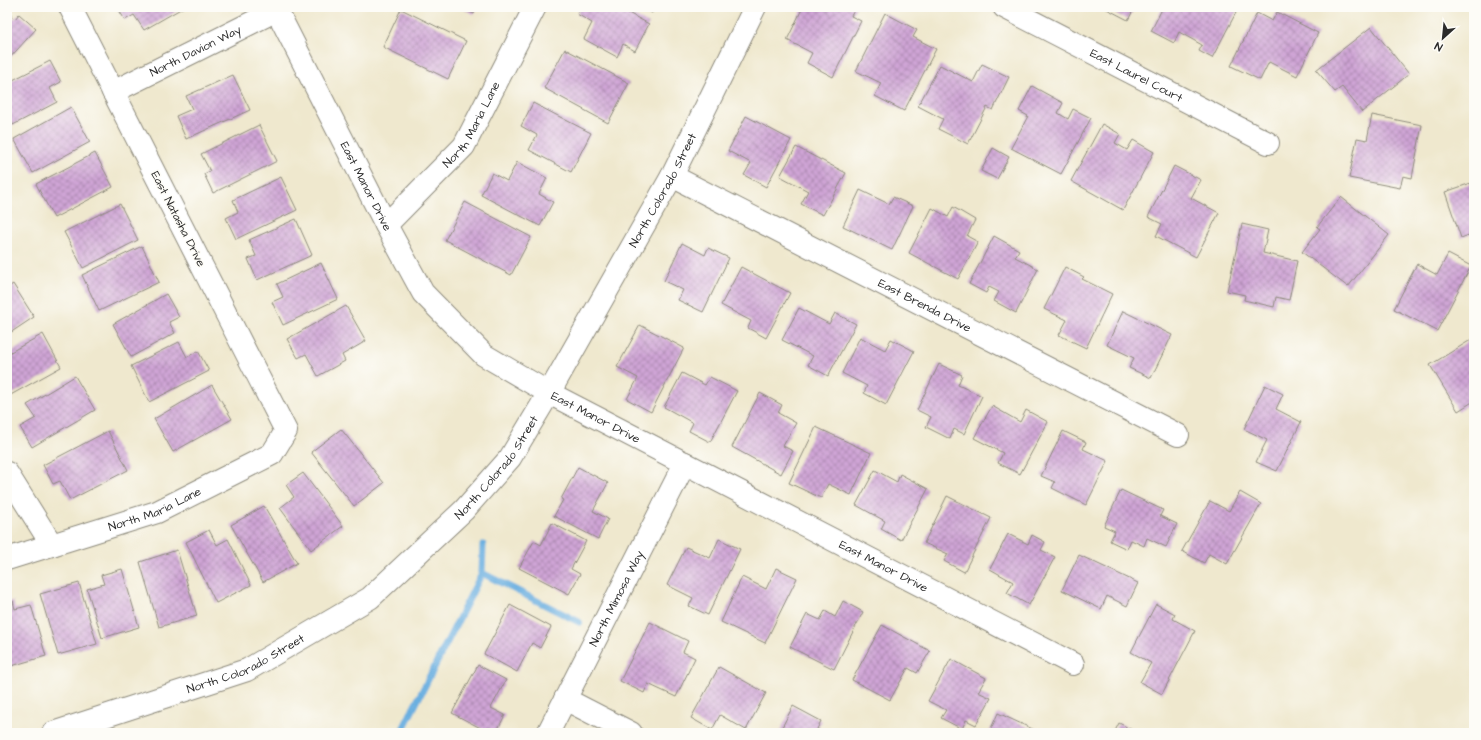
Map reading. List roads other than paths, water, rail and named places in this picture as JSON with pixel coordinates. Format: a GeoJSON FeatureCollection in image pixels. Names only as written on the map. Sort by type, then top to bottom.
{"type":"FeatureCollection","features":[{"type":"Feature","properties":{"kind":"street","name":"East Natasha Drive"},"geometry":{"type":"LineString","coordinates":[[70,7],[286,431]]}},
{"type":"Feature","properties":{"kind":"street","name":"North Maria Lane"},"geometry":{"type":"LineString","coordinates":[[386,226],[464,146],[535,7]]}},
{"type":"Feature","properties":{"kind":"street","name":"North Colorado Street"},"geometry":{"type":"LineString","coordinates":[[53,733],[247,670],[370,598],[464,510],[510,458],[549,392],[672,176],[755,7]]}},
{"type":"Feature","properties":{"kind":"street","name":"East Laurel Court"},"geometry":{"type":"LineString","coordinates":[[1004,7],[1268,143]]}},
{"type":"Feature","properties":{"kind":"street","name":"North Davion Way"},"geometry":{"type":"LineString","coordinates":[[113,92],[276,9]]}},
{"type":"Feature","properties":{"kind":"street","name":"East Manor Drive"},"geometry":{"type":"LineString","coordinates":[[276,9],[386,226],[424,294],[484,355],[549,392],[1073,664]]}},
{"type":"Feature","properties":{"kind":"street","name":"East Brenda Drive"},"geometry":{"type":"LineString","coordinates":[[672,176],[1178,435]]}},
{"type":"Feature","properties":{"kind":"street","name":"North Maria Lane"},"geometry":{"type":"LineString","coordinates":[[7,559],[157,512],[272,454],[286,431]]}},
{"type":"Feature","properties":{"kind":"street","name":"North Mimosa Way"},"geometry":{"type":"LineString","coordinates":[[548,733],[686,463]]}},
{"type":"Feature","properties":{"kind":"street"},"geometry":{"type":"LineString","coordinates":[[7,473],[52,545]]}},
{"type":"Feature","properties":{"kind":"street"},"geometry":{"type":"LineString","coordinates":[[565,699],[631,733]]}},
{"type":"Feature","properties":{"kind":"waterway"},"geometry":{"type":"LineString","coordinates":[[401,733],[482,573],[483,545]]}},
{"type":"Feature","properties":{"kind":"waterway"},"geometry":{"type":"LineString","coordinates":[[482,573],[579,622]]}}]}
